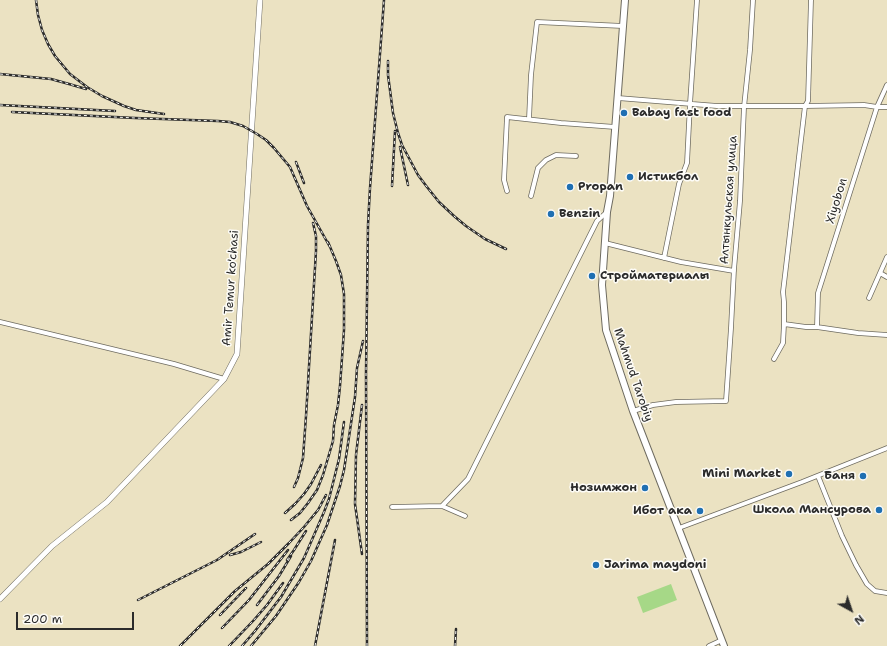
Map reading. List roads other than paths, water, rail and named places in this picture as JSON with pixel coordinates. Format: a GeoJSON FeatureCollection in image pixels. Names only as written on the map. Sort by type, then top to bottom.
{"type":"FeatureCollection","features":[{"type":"Feature","properties":{"kind":"main road","name":"Mahmud Tarobiy"},"geometry":{"type":"LineString","coordinates":[[625,0],[602,285],[606,330],[633,411],[723,643]]}},
{"type":"Feature","properties":{"kind":"street","name":"Amir Temur ko'chasi"},"geometry":{"type":"LineString","coordinates":[[0,599],[52,546],[107,502],[224,379],[237,354],[260,0]]}},
{"type":"Feature","properties":{"kind":"street"},"geometry":{"type":"LineString","coordinates":[[664,258],[678,184],[687,163],[697,0]]}},
{"type":"Feature","properties":{"kind":"street","name":"Алтынкульская улица"},"geometry":{"type":"LineString","coordinates":[[633,411],[653,405],[676,402],[726,401],[740,201],[744,107],[754,0]]}},
{"type":"Feature","properties":{"kind":"street"},"geometry":{"type":"LineString","coordinates":[[774,359],[782,343],[784,324],[783,292],[805,106],[808,101],[811,0]]}},
{"type":"Feature","properties":{"kind":"street"},"geometry":{"type":"LineString","coordinates":[[529,119],[531,75],[537,22],[623,26]]}},
{"type":"Feature","properties":{"kind":"street","name":"Xiyobon"},"geometry":{"type":"LineString","coordinates":[[817,327],[818,294],[877,107],[887,85]]}},
{"type":"Feature","properties":{"kind":"street"},"geometry":{"type":"LineString","coordinates":[[618,98],[744,107],[864,105],[887,107]]}},
{"type":"Feature","properties":{"kind":"street"},"geometry":{"type":"LineString","coordinates":[[507,191],[504,180],[507,117],[615,127]]}},
{"type":"Feature","properties":{"kind":"street"},"geometry":{"type":"LineString","coordinates":[[531,196],[538,168],[546,160],[556,155],[576,156]]}},
{"type":"Feature","properties":{"kind":"street"},"geometry":{"type":"LineString","coordinates":[[442,506],[468,479],[597,221],[608,212]]}},
{"type":"Feature","properties":{"kind":"street"},"geometry":{"type":"LineString","coordinates":[[605,243],[681,262],[734,271]]}},
{"type":"Feature","properties":{"kind":"street"},"geometry":{"type":"LineString","coordinates":[[869,298],[887,257]]}},
{"type":"Feature","properties":{"kind":"street"},"geometry":{"type":"LineString","coordinates":[[880,273],[887,277]]}},
{"type":"Feature","properties":{"kind":"street"},"geometry":{"type":"LineString","coordinates":[[0,322],[174,364],[224,379]]}},
{"type":"Feature","properties":{"kind":"street"},"geometry":{"type":"LineString","coordinates":[[784,324],[887,335]]}},
{"type":"Feature","properties":{"kind":"street"},"geometry":{"type":"LineString","coordinates":[[679,528],[818,476],[887,448]]}},
{"type":"Feature","properties":{"kind":"street"},"geometry":{"type":"LineString","coordinates":[[818,476],[842,536],[867,584],[875,591],[887,593]]}},
{"type":"Feature","properties":{"kind":"street"},"geometry":{"type":"LineString","coordinates":[[392,507],[442,506],[465,516]]}},
{"type":"Feature","properties":{"kind":"street"},"geometry":{"type":"LineString","coordinates":[[709,646],[723,643]]}},
{"type":"Feature","properties":{"kind":"railway"},"geometry":{"type":"LineString","coordinates":[[36,0],[42,30],[48,44],[55,56],[70,74],[102,96],[124,106],[136,110],[164,114]]}},
{"type":"Feature","properties":{"kind":"railway"},"geometry":{"type":"LineString","coordinates":[[367,646],[366,373],[368,225],[384,0]]}},
{"type":"Feature","properties":{"kind":"railway"},"geometry":{"type":"LineString","coordinates":[[388,61],[388,75],[393,113],[398,133],[402,145],[418,175],[439,202],[454,216],[485,239],[506,249]]}},
{"type":"Feature","properties":{"kind":"railway"},"geometry":{"type":"LineString","coordinates":[[0,74],[51,79],[86,89]]}},
{"type":"Feature","properties":{"kind":"railway"},"geometry":{"type":"LineString","coordinates":[[0,105],[115,111]]}},
{"type":"Feature","properties":{"kind":"railway"},"geometry":{"type":"LineString","coordinates":[[12,112],[218,121],[230,122],[243,126],[266,140],[290,167],[307,206],[330,247]]}},
{"type":"Feature","properties":{"kind":"railway"},"geometry":{"type":"LineString","coordinates":[[392,186],[395,131]]}},
{"type":"Feature","properties":{"kind":"railway"},"geometry":{"type":"LineString","coordinates":[[400,147],[408,185]]}},
{"type":"Feature","properties":{"kind":"railway"},"geometry":{"type":"LineString","coordinates":[[296,162],[304,183]]}},
{"type":"Feature","properties":{"kind":"railway"},"geometry":{"type":"LineString","coordinates":[[294,487],[303,458],[316,251],[316,236],[313,223]]}},
{"type":"Feature","properties":{"kind":"railway"},"geometry":{"type":"LineString","coordinates":[[291,520],[300,513],[317,490],[333,441],[334,425],[338,405],[344,330],[344,294],[341,275],[328,242]]}},
{"type":"Feature","properties":{"kind":"railway"},"geometry":{"type":"LineString","coordinates":[[251,646],[276,616],[299,582],[311,561],[327,525],[344,470],[355,397],[357,368],[363,341]]}},
{"type":"Feature","properties":{"kind":"railway"},"geometry":{"type":"LineString","coordinates":[[362,405],[356,455],[355,504],[362,554]]}},
{"type":"Feature","properties":{"kind":"railway"},"geometry":{"type":"LineString","coordinates":[[242,646],[281,597],[304,558],[329,499],[339,459],[344,422]]}},
{"type":"Feature","properties":{"kind":"railway"},"geometry":{"type":"LineString","coordinates":[[285,513],[304,494],[321,465]]}},
{"type":"Feature","properties":{"kind":"railway"},"geometry":{"type":"LineString","coordinates":[[180,646],[235,591],[268,564],[289,543],[318,510],[326,495]]}},
{"type":"Feature","properties":{"kind":"railway"},"geometry":{"type":"LineString","coordinates":[[287,560],[306,531]]}},
{"type":"Feature","properties":{"kind":"railway"},"geometry":{"type":"LineString","coordinates":[[138,600],[217,560],[255,534]]}},
{"type":"Feature","properties":{"kind":"railway"},"geometry":{"type":"LineString","coordinates":[[315,646],[335,540]]}},
{"type":"Feature","properties":{"kind":"railway"},"geometry":{"type":"LineString","coordinates":[[230,555],[241,552],[261,542]]}},
{"type":"Feature","properties":{"kind":"railway"},"geometry":{"type":"LineString","coordinates":[[222,628],[249,600],[288,550]]}},
{"type":"Feature","properties":{"kind":"railway"},"geometry":{"type":"LineString","coordinates":[[257,605],[279,576],[291,556]]}},
{"type":"Feature","properties":{"kind":"railway"},"geometry":{"type":"LineString","coordinates":[[229,646],[267,605],[283,583]]}},
{"type":"Feature","properties":{"kind":"railway"},"geometry":{"type":"LineString","coordinates":[[220,615],[246,588]]}},
{"type":"Feature","properties":{"kind":"railway"},"geometry":{"type":"LineString","coordinates":[[455,646],[456,629]]}},
{"type":"Feature","properties":{"kind":"place","name":"Babay fast food"},"geometry":{"type":"Point","coordinates":[624,113]}},
{"type":"Feature","properties":{"kind":"place","name":"Истикбол"},"geometry":{"type":"Point","coordinates":[630,177]}},
{"type":"Feature","properties":{"kind":"place","name":"Propan"},"geometry":{"type":"Point","coordinates":[570,187]}},
{"type":"Feature","properties":{"kind":"place","name":"Benzin"},"geometry":{"type":"Point","coordinates":[551,214]}},
{"type":"Feature","properties":{"kind":"place","name":"Стройматериалы"},"geometry":{"type":"Point","coordinates":[592,276]}},
{"type":"Feature","properties":{"kind":"place","name":"Mini Market"},"geometry":{"type":"Point","coordinates":[789,474]}},
{"type":"Feature","properties":{"kind":"place","name":"Баня"},"geometry":{"type":"Point","coordinates":[863,476]}},
{"type":"Feature","properties":{"kind":"place","name":"Нозимжон"},"geometry":{"type":"Point","coordinates":[645,488]}},
{"type":"Feature","properties":{"kind":"place","name":"Школа Мансурова"},"geometry":{"type":"Point","coordinates":[879,510]}},
{"type":"Feature","properties":{"kind":"place","name":"Ибот ака"},"geometry":{"type":"Point","coordinates":[700,511]}},
{"type":"Feature","properties":{"kind":"place","name":"Jarima maydoni"},"geometry":{"type":"Point","coordinates":[596,565]}}]}
